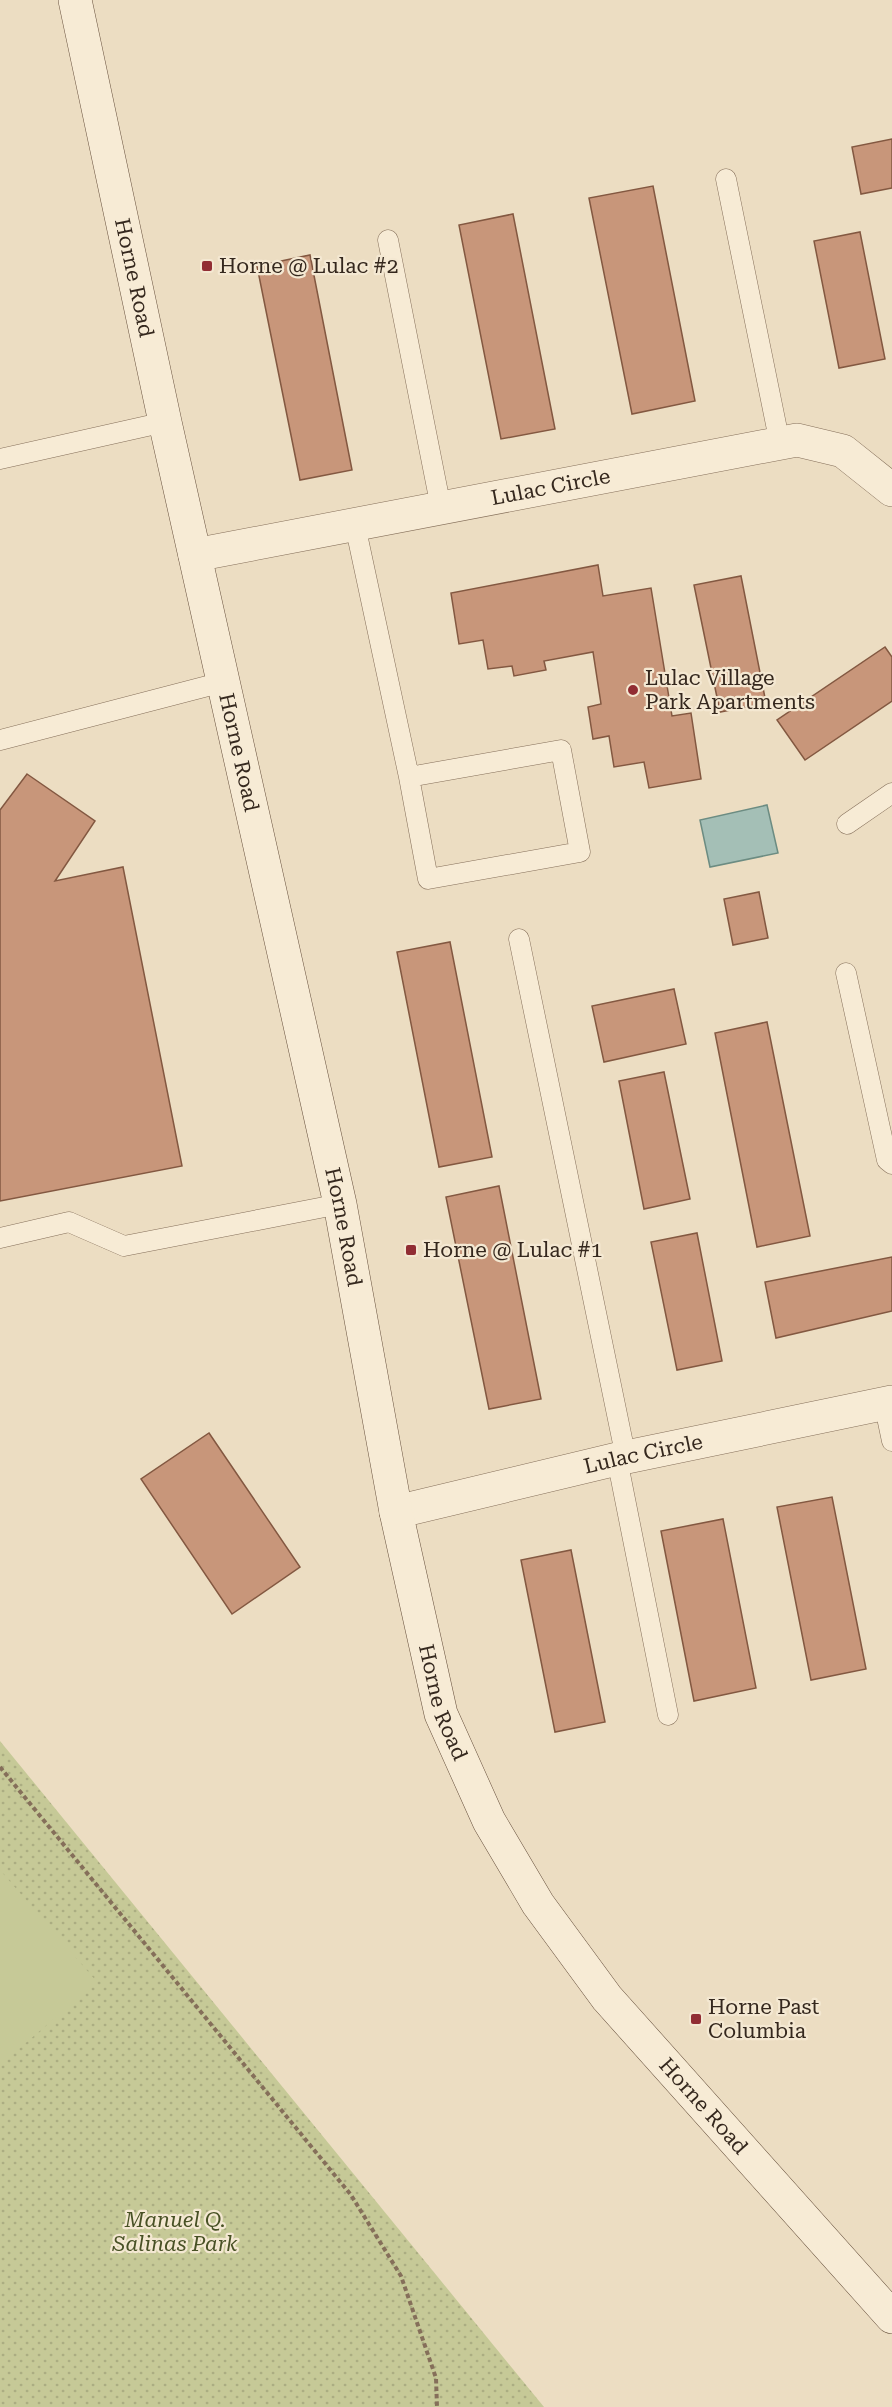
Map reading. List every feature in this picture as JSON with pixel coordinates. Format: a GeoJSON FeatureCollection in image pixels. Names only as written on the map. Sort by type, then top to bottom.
{"type":"FeatureCollection","features":[{"type":"Feature","properties":{"kind":"main road","name":"Horne Road"},"geometry":{"type":"LineString","coordinates":[[75,0],[165,422],[340,1204],[396,1512],[441,1714],[489,1821],[538,1904],[607,1998],[892,2318]]}},
{"type":"Feature","properties":{"kind":"main road","name":"Lulac Circle"},"geometry":{"type":"LineString","coordinates":[[195,555],[797,440],[843,451],[891,488]]}},
{"type":"Feature","properties":{"kind":"main road","name":"Lulac Circle"},"geometry":{"type":"LineString","coordinates":[[396,1512],[621,1459],[888,1403]]}},
{"type":"Feature","properties":{"kind":"lane"},"geometry":{"type":"LineString","coordinates":[[726,179],[780,444]]}},
{"type":"Feature","properties":{"kind":"lane"},"geometry":{"type":"LineString","coordinates":[[388,240],[441,508]]}},
{"type":"Feature","properties":{"kind":"lane"},"geometry":{"type":"LineString","coordinates":[[0,459],[165,422]]}},
{"type":"Feature","properties":{"kind":"lane"},"geometry":{"type":"LineString","coordinates":[[355,525],[409,777],[428,879],[579,852],[561,750],[409,777]]}},
{"type":"Feature","properties":{"kind":"lane"},"geometry":{"type":"LineString","coordinates":[[0,740],[223,681]]}},
{"type":"Feature","properties":{"kind":"lane"},"geometry":{"type":"LineString","coordinates":[[847,824],[892,793]]}},
{"type":"Feature","properties":{"kind":"lane"},"geometry":{"type":"LineString","coordinates":[[519,939],[621,1459],[668,1715]]}},
{"type":"Feature","properties":{"kind":"lane"},"geometry":{"type":"LineString","coordinates":[[846,973],[887,1160],[892,1164]]}},
{"type":"Feature","properties":{"kind":"lane"},"geometry":{"type":"LineString","coordinates":[[0,1238],[69,1222],[124,1246],[340,1204]]}},
{"type":"Feature","properties":{"kind":"lane"},"geometry":{"type":"LineString","coordinates":[[888,1403],[892,1441]]}},
{"type":"Feature","properties":{"kind":"path"},"geometry":{"type":"LineString","coordinates":[[0,1767],[351,2195],[401,2276],[436,2378],[437,2407]]}},
{"type":"Feature","properties":{"kind":"green space","name":"Manuel Q. Salinas Park"},"geometry":{"type":"Polygon","coordinates":[[[0,1741],[544,2407],[0,2407],[0,1741]]]}},
{"type":"Feature","properties":{"kind":"green space"},"geometry":{"type":"Polygon","coordinates":[[[0,1870],[97,1982],[0,2065],[0,1870]]]}},
{"type":"Feature","properties":{"kind":"water"},"geometry":{"type":"Polygon","coordinates":[[[767,805],[778,853],[710,867],[700,820],[767,805]]]}},
{"type":"Feature","properties":{"kind":"building"},"geometry":{"type":"Polygon","coordinates":[[[892,139],[892,188],[861,194],[852,147],[892,139]]]}},
{"type":"Feature","properties":{"kind":"building"},"geometry":{"type":"Polygon","coordinates":[[[653,186],[695,401],[632,414],[589,198],[653,186]]]}},
{"type":"Feature","properties":{"kind":"building"},"geometry":{"type":"Polygon","coordinates":[[[513,214],[555,429],[501,439],[459,225],[513,214]]]}},
{"type":"Feature","properties":{"kind":"building"},"geometry":{"type":"Polygon","coordinates":[[[860,232],[885,359],[839,368],[814,241],[860,232]]]}},
{"type":"Feature","properties":{"kind":"building"},"geometry":{"type":"Polygon","coordinates":[[[310,255],[352,470],[300,480],[257,266],[310,255]]]}},
{"type":"Feature","properties":{"kind":"building","name":"Lulac Village Park Apartments"},"geometry":{"type":"Polygon","coordinates":[[[598,565],[603,596],[651,588],[672,716],[691,713],[701,779],[649,788],[644,762],[614,767],[609,736],[593,739],[588,707],[601,704],[593,652],[544,661],[546,670],[514,676],[512,666],[488,669],[483,640],[459,644],[451,593],[598,565]]]}},
{"type":"Feature","properties":{"kind":"building"},"geometry":{"type":"Polygon","coordinates":[[[741,576],[766,703],[720,712],[694,585],[741,576]]]}},
{"type":"Feature","properties":{"kind":"building"},"geometry":{"type":"Polygon","coordinates":[[[885,647],[892,657],[892,701],[805,760],[777,720],[885,647]]]}},
{"type":"Feature","properties":{"kind":"building"},"geometry":{"type":"Polygon","coordinates":[[[27,774],[95,821],[55,881],[123,867],[182,1166],[0,1201],[0,810],[27,774]]]}},
{"type":"Feature","properties":{"kind":"building"},"geometry":{"type":"Polygon","coordinates":[[[759,892],[768,938],[733,945],[724,899],[759,892]]]}},
{"type":"Feature","properties":{"kind":"building"},"geometry":{"type":"Polygon","coordinates":[[[450,942],[492,1157],[439,1167],[397,952],[450,942]]]}},
{"type":"Feature","properties":{"kind":"building"},"geometry":{"type":"Polygon","coordinates":[[[674,989],[686,1044],[604,1062],[592,1006],[674,989]]]}},
{"type":"Feature","properties":{"kind":"building"},"geometry":{"type":"Polygon","coordinates":[[[767,1022],[810,1236],[757,1247],[715,1033],[767,1022]]]}},
{"type":"Feature","properties":{"kind":"building"},"geometry":{"type":"Polygon","coordinates":[[[664,1072],[690,1199],[644,1209],[619,1081],[664,1072]]]}},
{"type":"Feature","properties":{"kind":"building"},"geometry":{"type":"Polygon","coordinates":[[[499,1186],[541,1399],[489,1409],[446,1197],[499,1186]]]}},
{"type":"Feature","properties":{"kind":"building"},"geometry":{"type":"Polygon","coordinates":[[[697,1233],[722,1361],[677,1370],[651,1242],[697,1233]]]}},
{"type":"Feature","properties":{"kind":"building"},"geometry":{"type":"Polygon","coordinates":[[[892,1257],[892,1311],[776,1338],[765,1282],[892,1257]]]}},
{"type":"Feature","properties":{"kind":"building"},"geometry":{"type":"Polygon","coordinates":[[[209,1433],[300,1567],[232,1614],[141,1479],[209,1433]]]}},
{"type":"Feature","properties":{"kind":"building"},"geometry":{"type":"Polygon","coordinates":[[[832,1497],[866,1669],[811,1680],[777,1507],[832,1497]]]}},
{"type":"Feature","properties":{"kind":"building"},"geometry":{"type":"Polygon","coordinates":[[[723,1519],[756,1688],[694,1701],[661,1531],[723,1519]]]}},
{"type":"Feature","properties":{"kind":"building"},"geometry":{"type":"Polygon","coordinates":[[[571,1550],[605,1722],[555,1732],[521,1560],[571,1550]]]}},
{"type":"Feature","properties":{"kind":"place","name":"Horne @ Lulac #2"},"geometry":{"type":"Point","coordinates":[207,266]}},
{"type":"Feature","properties":{"kind":"place","name":"Lulac Village Park Apartments"},"geometry":{"type":"Point","coordinates":[633,690]}},
{"type":"Feature","properties":{"kind":"place","name":"Horne @ Lulac #1"},"geometry":{"type":"Point","coordinates":[411,1250]}},
{"type":"Feature","properties":{"kind":"place","name":"Horne Past Columbia"},"geometry":{"type":"Point","coordinates":[696,2019]}}]}
